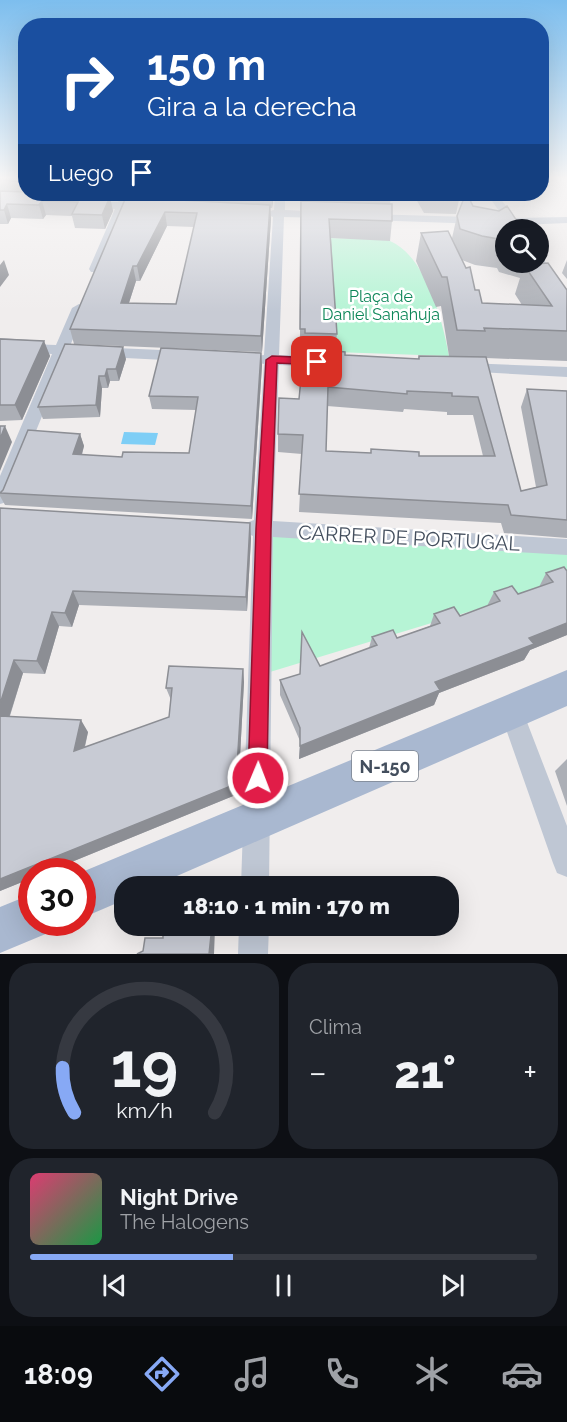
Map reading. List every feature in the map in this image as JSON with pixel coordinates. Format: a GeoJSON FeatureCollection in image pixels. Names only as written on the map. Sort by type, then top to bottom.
{"type":"FeatureCollection","features":[{"type":"Feature","properties":{"kind":"main road","name":"N-150"},"geometry":{"type":"LineString","coordinates":[[96,889],[567,688]]}},
{"type":"Feature","properties":{"kind":"main road"},"geometry":{"type":"LineString","coordinates":[[0,930],[18,923]]}},
{"type":"Feature","properties":{"kind":"street"},"geometry":{"type":"LineString","coordinates":[[0,497],[115,223]]}},
{"type":"Feature","properties":{"kind":"street"},"geometry":{"type":"LineString","coordinates":[[255,876],[263,529],[279,223]]}},
{"type":"Feature","properties":{"kind":"street"},"geometry":{"type":"LineString","coordinates":[[460,223],[495,225]]}},
{"type":"Feature","properties":{"kind":"street"},"geometry":{"type":"LineString","coordinates":[[547,273],[567,301]]}},
{"type":"Feature","properties":{"kind":"street"},"geometry":{"type":"LineString","coordinates":[[0,347],[201,356]]}},
{"type":"Feature","properties":{"kind":"street"},"geometry":{"type":"LineString","coordinates":[[248,359],[342,363]]}},
{"type":"Feature","properties":{"kind":"street"},"geometry":{"type":"LineString","coordinates":[[449,367],[567,372]]}},
{"type":"Feature","properties":{"kind":"street","name":"CARRER DE PORTUGAL"},"geometry":{"type":"LineString","coordinates":[[240,527],[567,547]]}},
{"type":"Feature","properties":{"kind":"street"},"geometry":{"type":"LineString","coordinates":[[512,712],[567,863]]}},
{"type":"Feature","properties":{"kind":"street"},"geometry":{"type":"LineString","coordinates":[[253,954],[254,936]]}},
{"type":"Feature","properties":{"kind":"green space","name":"Plaça de Daniel Sanahuja"},"geometry":{"type":"Polygon","coordinates":[[[330,238],[385,240],[403,249],[414,261],[431,291],[449,356],[335,352],[330,238]]]}},
{"type":"Feature","properties":{"kind":"green space"},"geometry":{"type":"Polygon","coordinates":[[[264,533],[567,547],[567,582],[260,675],[264,533]]]}},
{"type":"Feature","properties":{"kind":"water"},"geometry":{"type":"Polygon","coordinates":[[[124,432],[158,433],[155,445],[121,444],[124,432]]]}},
{"type":"Feature","properties":{"kind":"building"},"geometry":{"type":"Polygon","coordinates":[[[115,223],[160,223],[137,266],[133,266],[121,303],[176,304],[195,223],[269,223],[261,336],[70,329],[115,223]]]}},
{"type":"Feature","properties":{"kind":"building"},"geometry":{"type":"Polygon","coordinates":[[[301,223],[329,223],[337,334],[305,333],[305,329],[300,329],[301,223]]]}},
{"type":"Feature","properties":{"kind":"building"},"geometry":{"type":"Polygon","coordinates":[[[459,223],[495,223],[495,238],[460,229],[459,223]]]}},
{"type":"Feature","properties":{"kind":"building"},"geometry":{"type":"Polygon","coordinates":[[[448,231],[466,268],[470,267],[475,290],[479,290],[482,303],[552,306],[529,273],[549,273],[549,264],[567,290],[567,331],[484,328],[485,331],[457,330],[447,277],[442,277],[421,233],[448,231]]]}},
{"type":"Feature","properties":{"kind":"building"},"geometry":{"type":"Polygon","coordinates":[[[0,339],[44,341],[15,405],[0,405],[0,339]]]}},
{"type":"Feature","properties":{"kind":"building"},"geometry":{"type":"Polygon","coordinates":[[[65,344],[123,347],[116,369],[107,369],[105,376],[99,376],[96,405],[38,407],[65,344]]]}},
{"type":"Feature","properties":{"kind":"building"},"geometry":{"type":"Polygon","coordinates":[[[161,348],[261,353],[251,506],[0,493],[28,430],[80,434],[73,454],[122,457],[123,452],[189,453],[198,397],[149,396],[161,348]]]}},
{"type":"Feature","properties":{"kind":"building"},"geometry":{"type":"Polygon","coordinates":[[[304,349],[345,352],[345,355],[419,359],[419,356],[486,357],[521,491],[547,485],[527,389],[567,391],[567,520],[511,515],[508,505],[299,494],[303,435],[278,434],[279,398],[299,399],[304,349]],[[328,387],[326,451],[371,453],[371,449],[419,452],[419,456],[495,456],[478,397],[407,391],[407,394],[328,387]]]}},
{"type":"Feature","properties":{"kind":"building"},"geometry":{"type":"Polygon","coordinates":[[[0,426],[5,426],[0,439],[0,426]]]}},
{"type":"Feature","properties":{"kind":"building"},"geometry":{"type":"Polygon","coordinates":[[[0,508],[250,523],[246,597],[73,591],[65,613],[52,612],[37,661],[14,660],[0,704],[0,508]]]}},
{"type":"Feature","properties":{"kind":"building"},"geometry":{"type":"Polygon","coordinates":[[[564,567],[567,571],[567,623],[529,638],[534,644],[435,682],[440,690],[300,746],[300,728],[280,680],[300,674],[302,632],[320,666],[377,645],[372,637],[393,630],[397,638],[440,623],[434,614],[454,607],[460,616],[500,601],[494,592],[512,586],[518,594],[553,582],[546,573],[564,567]]]}},
{"type":"Feature","properties":{"kind":"building"},"geometry":{"type":"Polygon","coordinates":[[[169,666],[243,669],[236,784],[52,858],[18,858],[18,872],[0,879],[0,716],[81,720],[74,751],[169,717],[172,688],[166,688],[169,666]]]}},
{"type":"Feature","properties":{"kind":"building"},"geometry":{"type":"Polygon","coordinates":[[[163,936],[211,936],[209,954],[137,954],[143,951],[145,938],[163,938],[163,936]]]}},
{"type":"Feature","properties":{"kind":"route"},"geometry":{"type":"LineString","coordinates":[[258,778],[263,529],[272,360],[317,362]]}}]}
